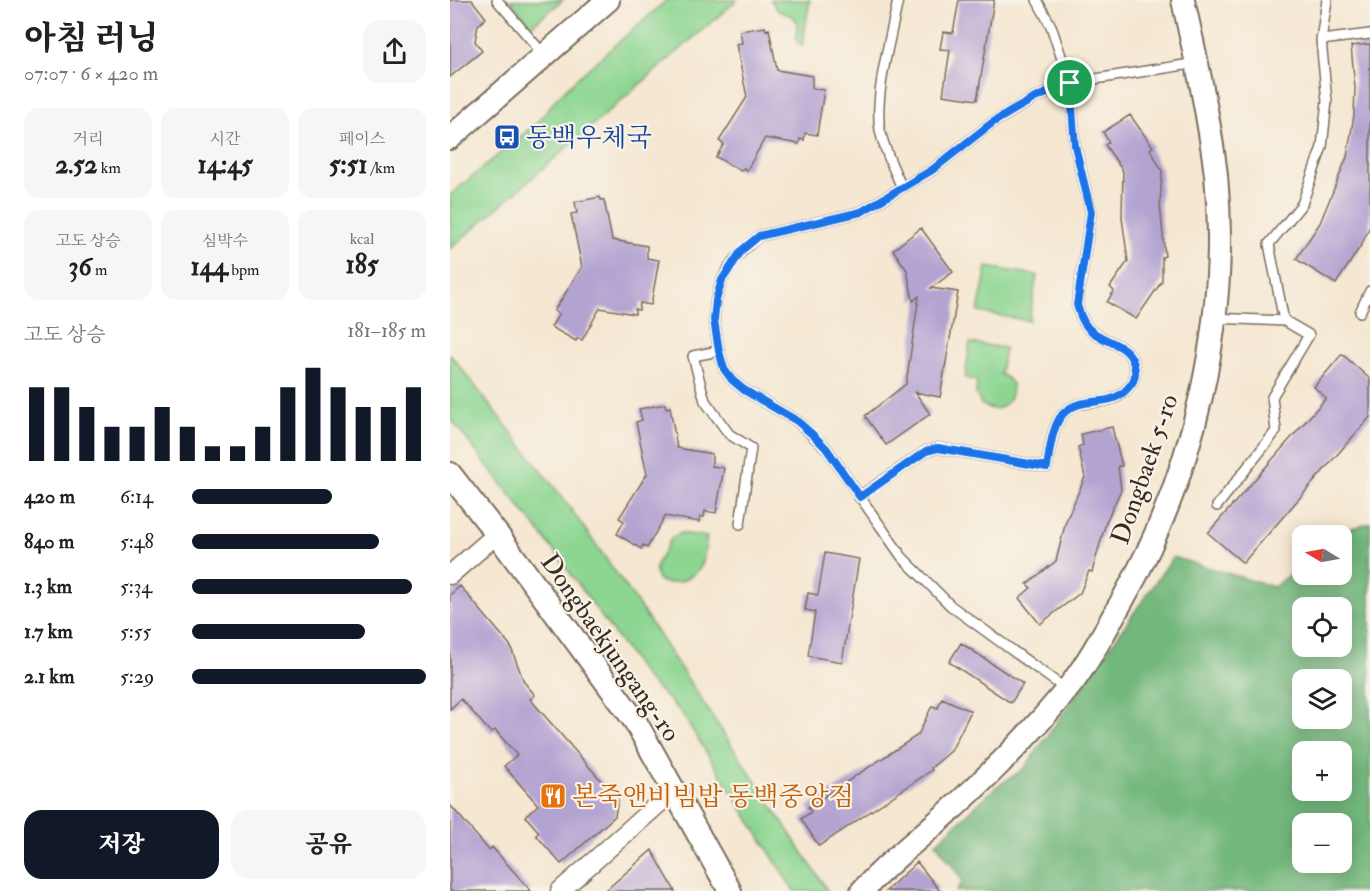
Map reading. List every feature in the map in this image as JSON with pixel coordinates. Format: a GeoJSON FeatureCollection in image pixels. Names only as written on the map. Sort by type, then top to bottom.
{"type":"FeatureCollection","features":[{"type":"Feature","properties":{"kind":"street"},"geometry":{"type":"LineString","coordinates":[[450,138],[608,0]]}},
{"type":"Feature","properties":{"kind":"street","name":"Dongbaek 5-ro"},"geometry":{"type":"LineString","coordinates":[[862,891],[956,806],[1067,690],[1137,574],[1164,515],[1185,458],[1200,401],[1212,339],[1218,231],[1216,177],[1208,119],[1183,0]]}},
{"type":"Feature","properties":{"kind":"street","name":"Dongbaekjungang-ro"},"geometry":{"type":"LineString","coordinates":[[450,474],[635,722],[730,891]]}},
{"type":"Feature","properties":{"kind":"street"},"geometry":{"type":"LineString","coordinates":[[450,575],[497,534]]}},
{"type":"Feature","properties":{"kind":"street"},"geometry":{"type":"LineString","coordinates":[[560,891],[673,792]]}},
{"type":"Feature","properties":{"kind":"lane"},"geometry":{"type":"LineString","coordinates":[[497,0],[544,55]]}},
{"type":"Feature","properties":{"kind":"lane"},"geometry":{"type":"LineString","coordinates":[[898,0],[885,67],[880,120],[884,144],[902,188]]}},
{"type":"Feature","properties":{"kind":"lane"},"geometry":{"type":"LineString","coordinates":[[860,497],[926,451],[938,448],[1047,467],[1058,424],[1066,411],[1079,404],[1110,401],[1123,394],[1133,383],[1135,372],[1132,359],[1126,350],[1090,330],[1081,319],[1077,305],[1091,212],[1075,146],[1070,83],[1051,26],[1037,0]]}},
{"type":"Feature","properties":{"kind":"lane"},"geometry":{"type":"LineString","coordinates":[[1284,321],[1269,244],[1302,204],[1322,147],[1327,101],[1321,40],[1327,0]]}},
{"type":"Feature","properties":{"kind":"lane"},"geometry":{"type":"LineString","coordinates":[[1321,40],[1370,34]]}},
{"type":"Feature","properties":{"kind":"lane"},"geometry":{"type":"LineString","coordinates":[[1067,690],[951,606],[902,556],[826,448],[797,421],[744,390],[732,380],[724,369],[719,351],[714,320],[716,300],[722,280],[742,250],[759,236],[861,212],[932,170],[1002,117],[1035,98],[1070,83],[1197,63]]}},
{"type":"Feature","properties":{"kind":"lane"},"geometry":{"type":"LineString","coordinates":[[1360,312],[1370,291]]}},
{"type":"Feature","properties":{"kind":"lane"},"geometry":{"type":"LineString","coordinates":[[1214,318],[1284,321],[1309,335],[1272,397],[1276,430],[1217,506]]}},
{"type":"Feature","properties":{"kind":"lane"},"geometry":{"type":"LineString","coordinates":[[719,351],[693,356],[705,401],[729,434],[751,448],[740,524]]}},
{"type":"Feature","properties":{"kind":"green space"},"geometry":{"type":"Polygon","coordinates":[[[510,0],[563,0],[531,26],[510,0]]]}},
{"type":"Feature","properties":{"kind":"green space"},"geometry":{"type":"Polygon","coordinates":[[[667,0],[737,0],[450,249],[450,195],[540,120],[575,80],[667,0]]]}},
{"type":"Feature","properties":{"kind":"green space"},"geometry":{"type":"Polygon","coordinates":[[[771,0],[810,0],[802,46],[796,41],[797,23],[794,17],[777,10],[771,0]]]}},
{"type":"Feature","properties":{"kind":"green space"},"geometry":{"type":"Polygon","coordinates":[[[987,267],[1037,275],[1029,321],[978,312],[987,267]]]}},
{"type":"Feature","properties":{"kind":"green space"},"geometry":{"type":"Polygon","coordinates":[[[970,343],[1005,348],[1000,374],[1012,384],[1010,397],[1004,406],[994,409],[981,404],[976,393],[977,381],[965,378],[970,343]]]}},
{"type":"Feature","properties":{"kind":"green space"},"geometry":{"type":"Polygon","coordinates":[[[450,354],[565,501],[638,604],[828,891],[794,891],[681,712],[646,678],[552,548],[450,418],[450,354]]]}},
{"type":"Feature","properties":{"kind":"green space"},"geometry":{"type":"Polygon","coordinates":[[[1370,523],[1370,891],[956,891],[963,881],[936,843],[996,787],[1024,769],[1173,557],[1274,587],[1292,572],[1292,585],[1352,585],[1352,528],[1370,523]]]}},
{"type":"Feature","properties":{"kind":"green space"},"geometry":{"type":"Polygon","coordinates":[[[682,533],[707,537],[702,565],[681,581],[665,583],[659,580],[656,574],[658,562],[672,538],[682,533]]]}},
{"type":"Feature","properties":{"kind":"building"},"geometry":{"type":"Polygon","coordinates":[[[450,0],[472,0],[486,18],[478,25],[475,41],[482,51],[450,77],[450,0]]]}},
{"type":"Feature","properties":{"kind":"building"},"geometry":{"type":"Polygon","coordinates":[[[959,0],[994,0],[977,100],[943,95],[950,50],[940,49],[943,32],[953,33],[959,0]]]}},
{"type":"Feature","properties":{"kind":"building"},"geometry":{"type":"Polygon","coordinates":[[[765,27],[766,30],[769,29],[777,70],[812,76],[812,88],[824,90],[817,135],[805,133],[804,140],[800,139],[799,144],[765,138],[747,170],[743,168],[741,171],[716,157],[724,144],[719,141],[747,97],[736,44],[742,43],[740,31],[765,27]]]}},
{"type":"Feature","properties":{"kind":"building"},"geometry":{"type":"Polygon","coordinates":[[[1370,44],[1370,226],[1362,244],[1336,284],[1296,259],[1320,223],[1347,157],[1354,115],[1355,88],[1351,46],[1370,44]]]}},
{"type":"Feature","properties":{"kind":"building"},"geometry":{"type":"Polygon","coordinates":[[[1130,115],[1153,147],[1150,149],[1162,171],[1160,205],[1165,256],[1162,257],[1162,281],[1136,319],[1107,302],[1114,291],[1110,287],[1128,261],[1122,218],[1123,171],[1105,145],[1109,142],[1103,132],[1130,115]]]}},
{"type":"Feature","properties":{"kind":"building"},"geometry":{"type":"Polygon","coordinates":[[[600,197],[604,200],[612,240],[647,246],[647,258],[659,260],[651,305],[640,303],[639,310],[635,309],[635,314],[600,308],[582,340],[578,338],[576,341],[551,327],[559,314],[554,311],[582,267],[571,214],[577,213],[575,202],[600,197]]]}},
{"type":"Feature","properties":{"kind":"building"},"geometry":{"type":"Polygon","coordinates":[[[921,228],[953,272],[931,288],[958,292],[940,397],[915,392],[930,414],[886,445],[865,416],[906,384],[919,296],[913,301],[907,270],[893,250],[921,228]]]}},
{"type":"Feature","properties":{"kind":"building"},"geometry":{"type":"Polygon","coordinates":[[[1342,354],[1370,379],[1370,417],[1243,563],[1208,533],[1326,398],[1314,387],[1342,354]]]}},
{"type":"Feature","properties":{"kind":"building"},"geometry":{"type":"Polygon","coordinates":[[[665,404],[666,408],[670,407],[677,448],[712,454],[712,466],[724,468],[716,513],[705,511],[704,517],[700,517],[699,522],[665,516],[647,548],[643,545],[641,549],[617,534],[624,521],[619,518],[647,474],[636,422],[642,420],[639,409],[665,404]]]}},
{"type":"Feature","properties":{"kind":"building"},"geometry":{"type":"Polygon","coordinates":[[[1112,427],[1122,466],[1118,466],[1121,490],[1106,522],[1092,572],[1089,571],[1080,593],[1040,624],[1019,598],[1031,588],[1027,584],[1056,561],[1066,521],[1085,477],[1078,447],[1083,445],[1081,434],[1112,427]]]}},
{"type":"Feature","properties":{"kind":"building"},"geometry":{"type":"Polygon","coordinates":[[[825,553],[859,559],[842,662],[808,656],[815,612],[805,610],[808,593],[818,595],[825,553]]]}},
{"type":"Feature","properties":{"kind":"building"},"geometry":{"type":"Polygon","coordinates":[[[460,586],[510,645],[524,682],[535,695],[530,699],[618,800],[615,816],[561,864],[536,835],[539,832],[525,816],[538,805],[504,766],[517,755],[495,730],[491,733],[461,699],[450,709],[450,595],[460,586]]]}},
{"type":"Feature","properties":{"kind":"building"},"geometry":{"type":"Polygon","coordinates":[[[961,643],[1023,684],[1011,703],[949,662],[961,643]]]}},
{"type":"Feature","properties":{"kind":"building"},"geometry":{"type":"Polygon","coordinates":[[[942,698],[971,711],[951,751],[931,768],[932,770],[819,846],[801,819],[811,812],[808,807],[918,735],[932,706],[938,708],[942,698]]]}},
{"type":"Feature","properties":{"kind":"building"},"geometry":{"type":"Polygon","coordinates":[[[450,805],[489,850],[492,847],[531,891],[450,891],[450,805]]]}},
{"type":"Feature","properties":{"kind":"building"},"geometry":{"type":"Polygon","coordinates":[[[652,850],[675,891],[605,891],[652,850]]]}},
{"type":"Feature","properties":{"kind":"building"},"geometry":{"type":"Polygon","coordinates":[[[917,862],[940,891],[886,891],[917,862]]]}},
{"type":"Feature","properties":{"kind":"place","name":"동백우체국"},"geometry":{"type":"Point","coordinates":[507,137]}},
{"type":"Feature","properties":{"kind":"place","name":"본죽앤비빔밥 동백중앙점"},"geometry":{"type":"Point","coordinates":[553,796]}},
{"type":"Feature","properties":{"kind":"route"},"geometry":{"type":"LineString","coordinates":[[1070,83],[1075,146],[1091,212],[1077,305],[1081,319],[1090,330],[1126,350],[1132,359],[1135,372],[1133,383],[1123,394],[1110,401],[1079,404],[1066,411],[1051,443],[1047,467],[938,448],[926,451],[860,497],[826,448],[813,435],[797,421],[744,390],[724,369],[714,320],[716,300],[722,280],[742,250],[759,236],[861,212],[932,170],[992,123],[1035,98],[1070,83]]}}]}
